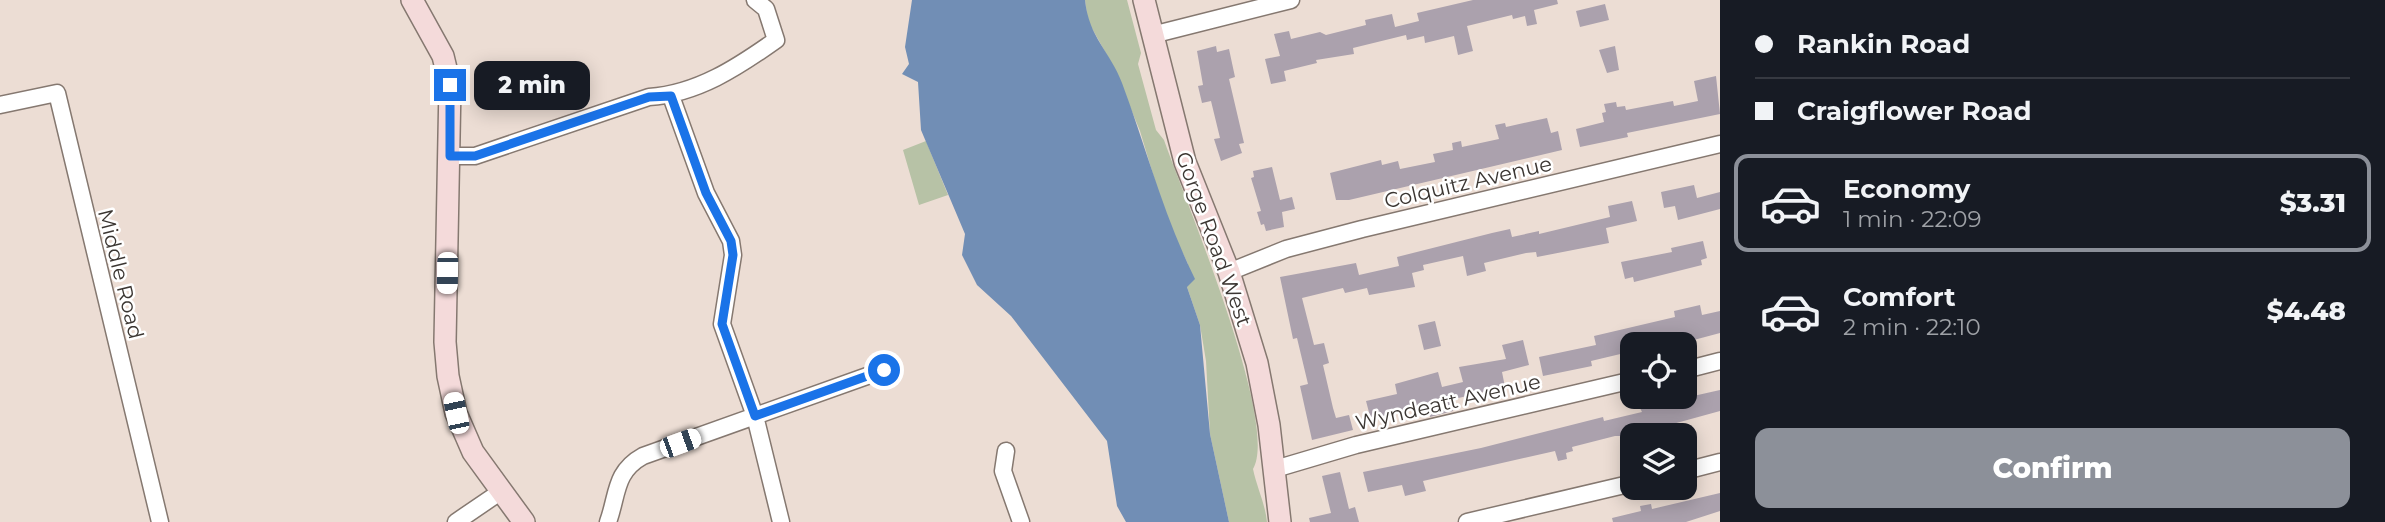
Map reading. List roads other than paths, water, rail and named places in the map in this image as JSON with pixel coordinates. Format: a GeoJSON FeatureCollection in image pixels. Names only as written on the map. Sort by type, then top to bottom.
{"type":"FeatureCollection","features":[{"type":"Feature","properties":{"kind":"main road"},"geometry":{"type":"LineString","coordinates":[[412,0],[443,56],[450,85],[445,342],[448,376],[456,413],[473,452],[524,522]]}},
{"type":"Feature","properties":{"kind":"main road","name":"Gorge Road West"},"geometry":{"type":"LineString","coordinates":[[1144,0],[1185,162],[1229,272],[1258,372],[1275,469],[1280,522]]}},
{"type":"Feature","properties":{"kind":"street"},"geometry":{"type":"LineString","coordinates":[[450,156],[475,156],[649,97],[671,96],[732,71],[776,40],[766,9],[755,0]]}},
{"type":"Feature","properties":{"kind":"street"},"geometry":{"type":"LineString","coordinates":[[1152,35],[1291,0]]}},
{"type":"Feature","properties":{"kind":"street","name":"Middle Road"},"geometry":{"type":"LineString","coordinates":[[0,105],[57,93],[88,233],[160,522]]}},
{"type":"Feature","properties":{"kind":"street"},"geometry":{"type":"LineString","coordinates":[[671,96],[706,193],[731,241],[733,255],[722,324],[755,416],[781,522]]}},
{"type":"Feature","properties":{"kind":"street","name":"Colquitz Avenue"},"geometry":{"type":"LineString","coordinates":[[1229,272],[1286,249],[1362,229],[1720,144]]}},
{"type":"Feature","properties":{"kind":"street"},"geometry":{"type":"LineString","coordinates":[[1697,367],[1720,361]]}},
{"type":"Feature","properties":{"kind":"street"},"geometry":{"type":"LineString","coordinates":[[608,522],[617,481],[632,463],[654,452],[884,370]]}},
{"type":"Feature","properties":{"kind":"street","name":"Wyndeatt Avenue"},"geometry":{"type":"LineString","coordinates":[[1275,469],[1356,445],[1620,383]]}},
{"type":"Feature","properties":{"kind":"street"},"geometry":{"type":"LineString","coordinates":[[1006,451],[1003,471],[1021,522]]}},
{"type":"Feature","properties":{"kind":"street"},"geometry":{"type":"LineString","coordinates":[[1697,468],[1720,462]]}},
{"type":"Feature","properties":{"kind":"street"},"geometry":{"type":"LineString","coordinates":[[1467,522],[1620,486]]}},
{"type":"Feature","properties":{"kind":"street"},"geometry":{"type":"LineString","coordinates":[[456,522],[500,492]]}},
{"type":"Feature","properties":{"kind":"water"},"geometry":{"type":"Polygon","coordinates":[[[912,0],[1085,0],[1095,35],[1122,83],[1164,206],[1195,279],[1187,287],[1200,325],[1210,434],[1229,522],[1126,522],[1117,506],[1107,441],[1011,316],[977,285],[962,255],[965,234],[921,130],[918,82],[902,74],[909,64],[905,47],[912,0]]]}}]}
